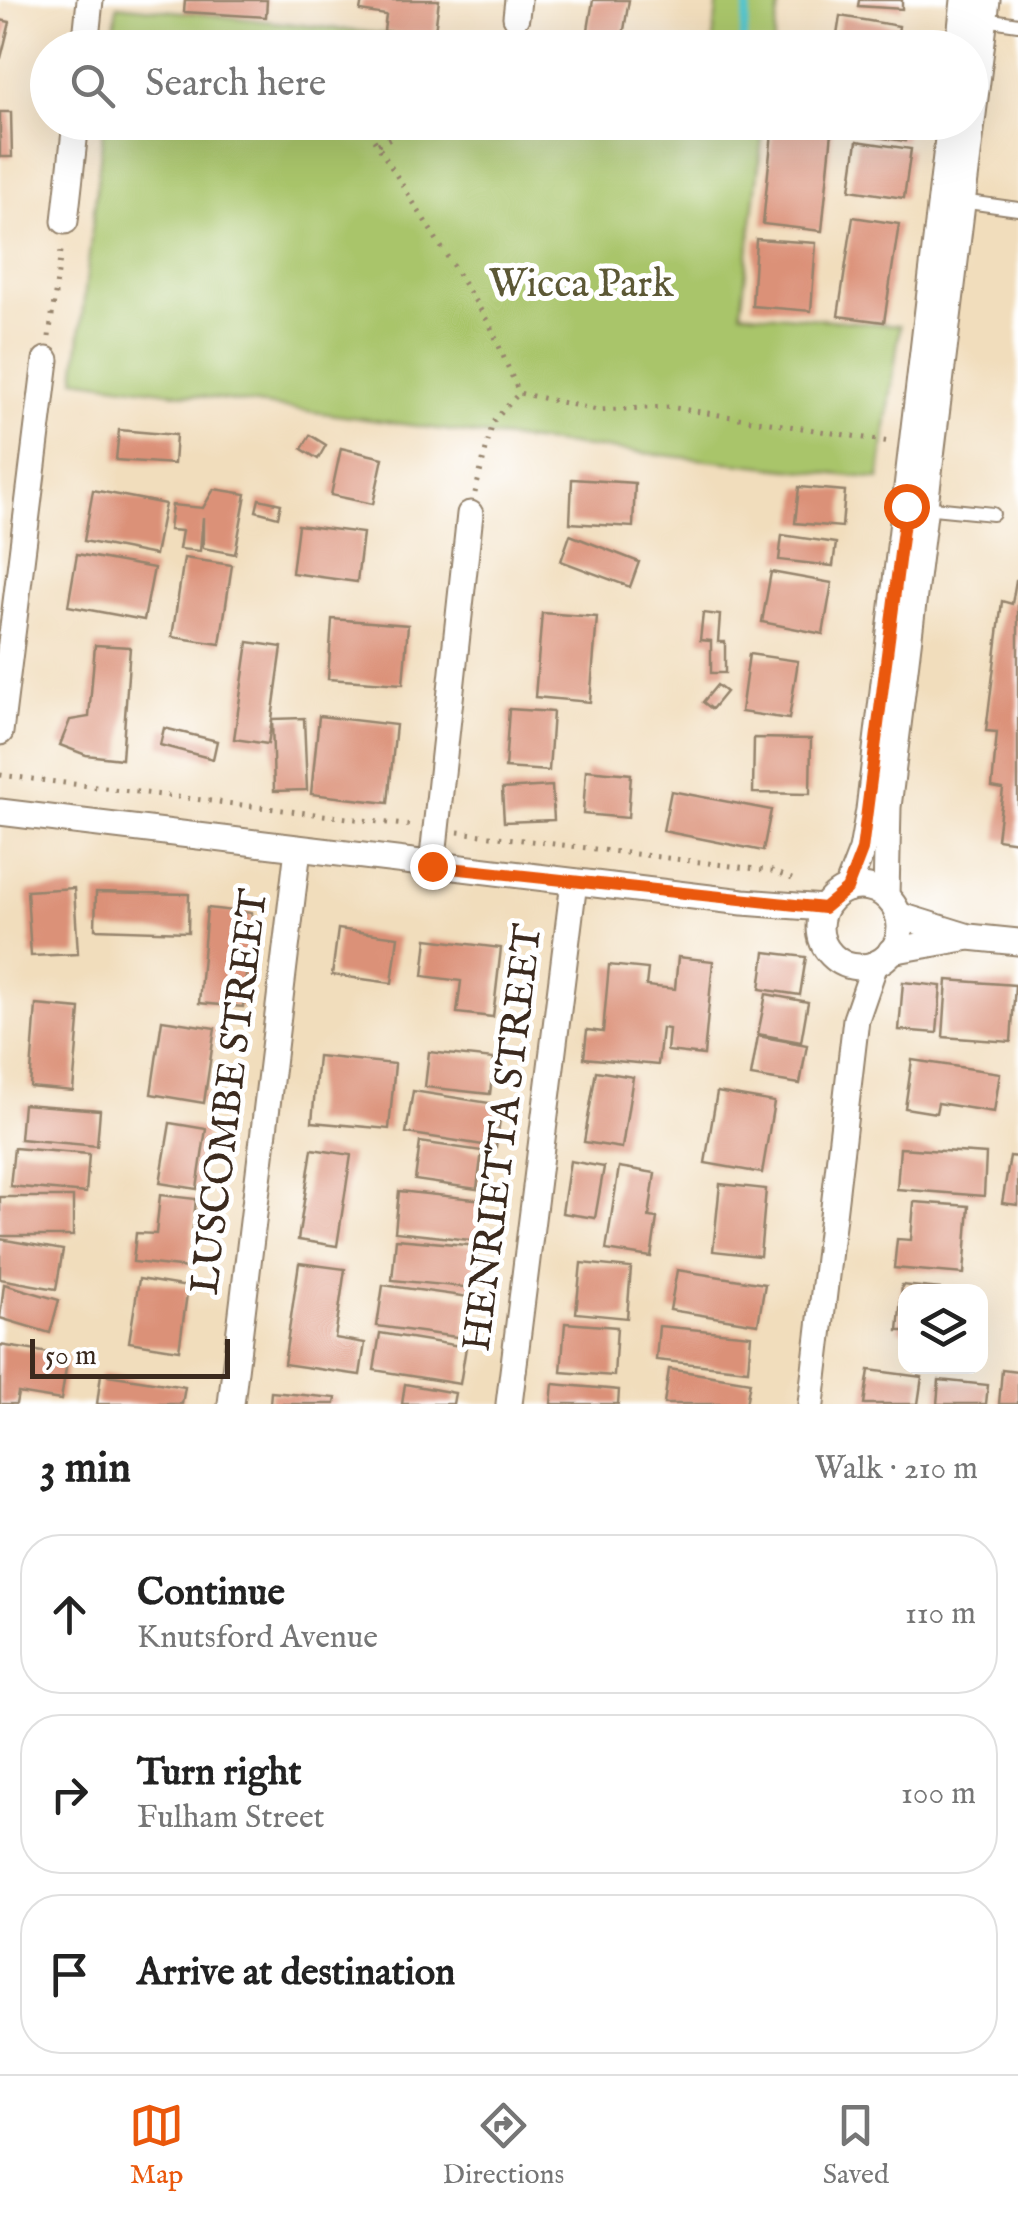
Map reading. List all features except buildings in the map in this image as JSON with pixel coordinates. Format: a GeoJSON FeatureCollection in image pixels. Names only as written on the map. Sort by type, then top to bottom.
{"type":"FeatureCollection","features":[{"type":"Feature","properties":{"kind":"street"},"geometry":{"type":"LineString","coordinates":[[87,30],[90,0]]}},
{"type":"Feature","properties":{"kind":"street"},"geometry":{"type":"LineString","coordinates":[[64,222],[74,140]]}},
{"type":"Feature","properties":{"kind":"street"},"geometry":{"type":"LineString","coordinates":[[811,1404],[856,1019],[883,958],[897,940],[888,807],[915,506],[912,446],[952,201],[950,140]]}},
{"type":"Feature","properties":{"kind":"street"},"geometry":{"type":"LineString","coordinates":[[823,921],[847,889],[862,850],[870,810],[915,506],[959,140]]}},
{"type":"Feature","properties":{"kind":"street"},"geometry":{"type":"LineString","coordinates":[[0,732],[46,360]]}},
{"type":"Feature","properties":{"kind":"street"},"geometry":{"type":"LineString","coordinates":[[432,866],[470,514]]}},
{"type":"Feature","properties":{"kind":"street"},"geometry":{"type":"LineString","coordinates":[[0,812],[742,902],[823,921]]}},
{"type":"Feature","properties":{"kind":"street","name":"LUSCOMBE STREET"},"geometry":{"type":"LineString","coordinates":[[231,1404],[298,849]]}},
{"type":"Feature","properties":{"kind":"street","name":"HENRIETTA STREET"},"geometry":{"type":"LineString","coordinates":[[509,1404],[574,882]]}},
{"type":"Feature","properties":{"kind":"street"},"geometry":{"type":"LineString","coordinates":[[847,889],[872,889],[892,906],[969,936],[1018,942]]}},
{"type":"Feature","properties":{"kind":"street"},"geometry":{"type":"LineString","coordinates":[[823,921],[833,956],[844,963],[883,958],[969,936]]}},
{"type":"Feature","properties":{"kind":"street"},"geometry":{"type":"LineString","coordinates":[[844,963],[856,1019]]}},
{"type":"Feature","properties":{"kind":"lane"},"geometry":{"type":"LineString","coordinates":[[975,9],[1018,24]]}},
{"type":"Feature","properties":{"kind":"lane"},"geometry":{"type":"LineString","coordinates":[[952,201],[1018,209]]}},
{"type":"Feature","properties":{"kind":"lane"},"geometry":{"type":"LineString","coordinates":[[915,506],[993,514]]}},
{"type":"Feature","properties":{"kind":"path"},"geometry":{"type":"LineString","coordinates":[[375,140],[490,325],[519,393]]}},
{"type":"Feature","properties":{"kind":"path"},"geometry":{"type":"LineString","coordinates":[[378,144],[386,140]]}},
{"type":"Feature","properties":{"kind":"path"},"geometry":{"type":"LineString","coordinates":[[46,360],[64,222]]}},
{"type":"Feature","properties":{"kind":"path"},"geometry":{"type":"LineString","coordinates":[[519,393],[597,410],[669,407],[912,446]]}},
{"type":"Feature","properties":{"kind":"path"},"geometry":{"type":"LineString","coordinates":[[470,514],[493,422],[519,393]]}},
{"type":"Feature","properties":{"kind":"path"},"geometry":{"type":"LineString","coordinates":[[0,775],[772,871],[802,884]]}},
{"type":"Feature","properties":{"kind":"green space"},"geometry":{"type":"Polygon","coordinates":[[[718,0],[780,0],[776,30],[714,30],[718,0]]]}},
{"type":"Feature","properties":{"kind":"green space"},"geometry":{"type":"Polygon","coordinates":[[[117,5],[348,30],[114,30],[117,5]]]}},
{"type":"Feature","properties":{"kind":"green space","name":"Wicca Park"},"geometry":{"type":"Polygon","coordinates":[[[102,140],[762,140],[741,312],[900,326],[879,479],[489,436],[75,379],[102,140]]]}},
{"type":"Feature","properties":{"kind":"waterway"},"geometry":{"type":"LineString","coordinates":[[744,30],[749,0]]}},
{"type":"Feature","properties":{"kind":"route"},"geometry":{"type":"LineString","coordinates":[[432,866],[824,908],[847,889],[862,850],[906,506]]}}]}
